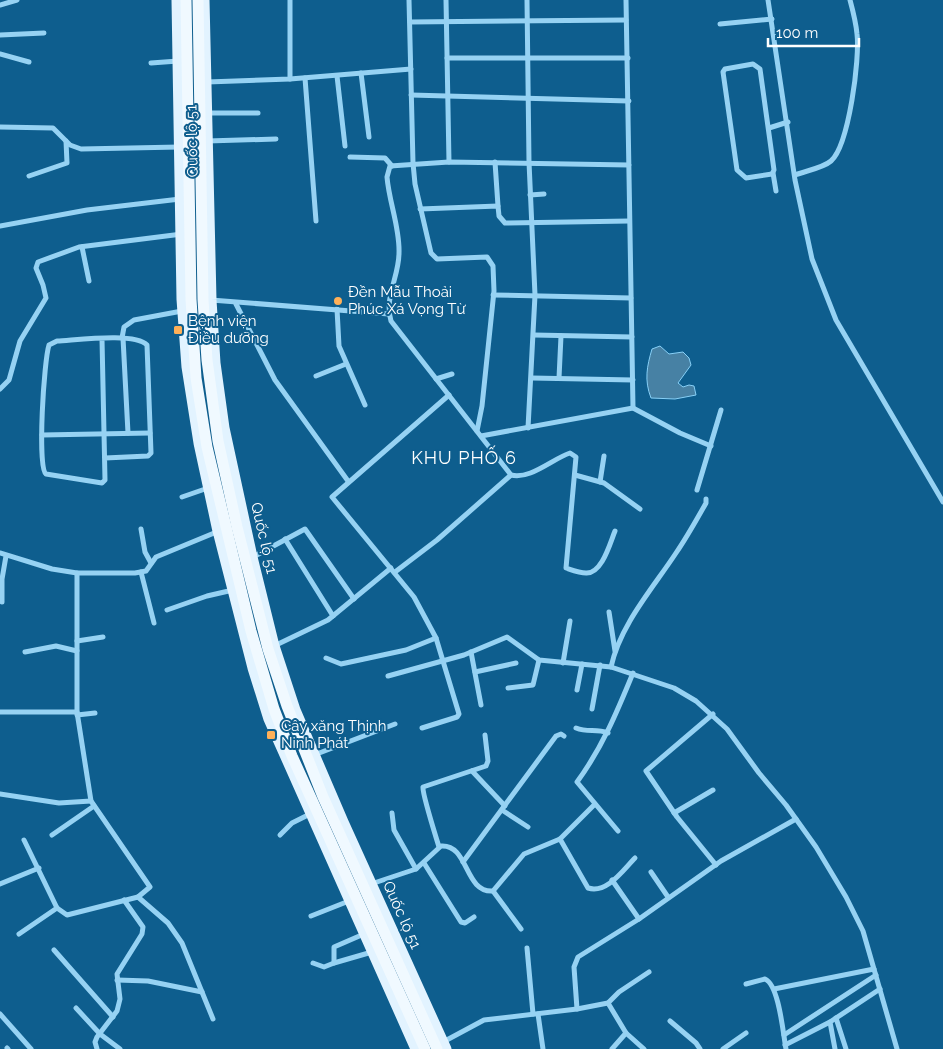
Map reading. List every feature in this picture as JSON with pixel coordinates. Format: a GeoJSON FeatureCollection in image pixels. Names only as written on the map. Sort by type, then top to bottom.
{"type":"FeatureCollection","features":[{"type":"Feature","properties":{"kind":"highway","name":"Quốc lộ 51"},"geometry":{"type":"LineString","coordinates":[[186,0],[184,147],[186,234],[197,299]]}},
{"type":"Feature","properties":{"kind":"highway","name":"Quốc lộ 51"},"geometry":{"type":"LineString","coordinates":[[198,0],[203,82],[194,358],[202,415],[232,528],[271,648],[311,756],[424,1011],[442,1047]]}},
{"type":"Feature","properties":{"kind":"highway","name":"Quốc lộ 51"},"geometry":{"type":"LineString","coordinates":[[232,528],[243,613],[276,714],[353,900],[419,1047]]}},
{"type":"Feature","properties":{"kind":"main road","name":"Quốc lộ 51"},"geometry":{"type":"LineString","coordinates":[[177,0],[178,61],[184,147]]}},
{"type":"Feature","properties":{"kind":"main road","name":"Quốc lộ 51"},"geometry":{"type":"LineString","coordinates":[[204,0],[203,82],[207,141],[197,299],[221,412],[232,528],[233,590],[243,613],[269,719],[310,814],[353,900],[372,952],[400,1007]]}},
{"type":"Feature","properties":{"kind":"main road","name":"Quốc lộ 51"},"geometry":{"type":"LineString","coordinates":[[197,299],[183,311],[190,390],[208,488],[252,557],[271,648]]}},
{"type":"Feature","properties":{"kind":"street"},"geometry":{"type":"LineString","coordinates":[[0,5],[17,0]]}},
{"type":"Feature","properties":{"kind":"street"},"geometry":{"type":"LineString","coordinates":[[290,0],[290,79]]}},
{"type":"Feature","properties":{"kind":"street"},"geometry":{"type":"LineString","coordinates":[[409,0],[413,163],[420,208],[433,258],[445,260],[487,257],[493,266],[493,295],[479,433]]}},
{"type":"Feature","properties":{"kind":"street"},"geometry":{"type":"LineString","coordinates":[[446,0],[448,162]]}},
{"type":"Feature","properties":{"kind":"street"},"geometry":{"type":"LineString","coordinates":[[527,0],[529,162],[534,295],[534,335],[528,428]]}},
{"type":"Feature","properties":{"kind":"street"},"geometry":{"type":"LineString","coordinates":[[626,0],[633,408]]}},
{"type":"Feature","properties":{"kind":"street"},"geometry":{"type":"LineString","coordinates":[[768,0],[795,175],[812,259],[836,320],[943,502]]}},
{"type":"Feature","properties":{"kind":"street"},"geometry":{"type":"LineString","coordinates":[[795,175],[830,161],[839,146],[854,90],[858,56],[857,34],[850,0]]}},
{"type":"Feature","properties":{"kind":"street"},"geometry":{"type":"LineString","coordinates":[[720,24],[772,19]]}},
{"type":"Feature","properties":{"kind":"street"},"geometry":{"type":"LineString","coordinates":[[410,22],[626,20]]}},
{"type":"Feature","properties":{"kind":"street"},"geometry":{"type":"LineString","coordinates":[[0,35],[44,33]]}},
{"type":"Feature","properties":{"kind":"street"},"geometry":{"type":"LineString","coordinates":[[0,54],[29,62]]}},
{"type":"Feature","properties":{"kind":"street"},"geometry":{"type":"LineString","coordinates":[[446,58],[628,58]]}},
{"type":"Feature","properties":{"kind":"street"},"geometry":{"type":"LineString","coordinates":[[151,63],[178,61]]}},
{"type":"Feature","properties":{"kind":"street"},"geometry":{"type":"LineString","coordinates":[[773,173],[746,178],[739,173],[723,72],[725,69],[753,64],[758,66],[769,128],[776,191]]}},
{"type":"Feature","properties":{"kind":"street"},"geometry":{"type":"LineString","coordinates":[[203,82],[290,79],[411,69]]}},
{"type":"Feature","properties":{"kind":"street"},"geometry":{"type":"LineString","coordinates":[[361,73],[369,137]]}},
{"type":"Feature","properties":{"kind":"street"},"geometry":{"type":"LineString","coordinates":[[338,76],[346,146]]}},
{"type":"Feature","properties":{"kind":"street"},"geometry":{"type":"LineString","coordinates":[[305,78],[316,221]]}},
{"type":"Feature","properties":{"kind":"street"},"geometry":{"type":"LineString","coordinates":[[411,95],[629,101]]}},
{"type":"Feature","properties":{"kind":"street"},"geometry":{"type":"LineString","coordinates":[[206,113],[258,113]]}},
{"type":"Feature","properties":{"kind":"street"},"geometry":{"type":"LineString","coordinates":[[769,128],[788,122]]}},
{"type":"Feature","properties":{"kind":"street"},"geometry":{"type":"LineString","coordinates":[[0,127],[48,127],[75,148],[81,149],[184,147]]}},
{"type":"Feature","properties":{"kind":"street"},"geometry":{"type":"LineString","coordinates":[[207,141],[276,139]]}},
{"type":"Feature","properties":{"kind":"street"},"geometry":{"type":"LineString","coordinates":[[29,176],[67,163],[66,140]]}},
{"type":"Feature","properties":{"kind":"street"},"geometry":{"type":"LineString","coordinates":[[350,157],[385,158],[392,166]]}},
{"type":"Feature","properties":{"kind":"street"},"geometry":{"type":"LineString","coordinates":[[615,531],[602,561],[595,570],[588,573],[566,568],[576,458],[570,453],[528,473],[518,476],[511,475],[391,321],[389,314],[390,291],[400,255],[387,170],[392,166],[413,163],[448,162],[629,165]]}},
{"type":"Feature","properties":{"kind":"street"},"geometry":{"type":"LineString","coordinates":[[495,162],[499,216],[505,223],[629,221]]}},
{"type":"Feature","properties":{"kind":"street"},"geometry":{"type":"LineString","coordinates":[[530,195],[544,194]]}},
{"type":"Feature","properties":{"kind":"street"},"geometry":{"type":"LineString","coordinates":[[0,226],[87,210],[185,198]]}},
{"type":"Feature","properties":{"kind":"street"},"geometry":{"type":"LineString","coordinates":[[420,208],[498,206]]}},
{"type":"Feature","properties":{"kind":"street"},"geometry":{"type":"LineString","coordinates":[[0,389],[9,380],[20,341],[46,298],[36,265],[57,254],[82,247],[186,234]]}},
{"type":"Feature","properties":{"kind":"street"},"geometry":{"type":"LineString","coordinates":[[82,247],[89,281]]}},
{"type":"Feature","properties":{"kind":"street"},"geometry":{"type":"LineString","coordinates":[[493,295],[631,298]]}},
{"type":"Feature","properties":{"kind":"street"},"geometry":{"type":"LineString","coordinates":[[197,299],[236,304],[337,309],[389,314]]}},
{"type":"Feature","properties":{"kind":"street"},"geometry":{"type":"LineString","coordinates":[[236,304],[275,380],[348,481]]}},
{"type":"Feature","properties":{"kind":"street"},"geometry":{"type":"LineString","coordinates":[[337,309],[337,340],[365,405]]}},
{"type":"Feature","properties":{"kind":"street"},"geometry":{"type":"LineString","coordinates":[[128,433],[124,327],[134,320],[183,311]]}},
{"type":"Feature","properties":{"kind":"street"},"geometry":{"type":"LineString","coordinates":[[534,335],[632,337]]}},
{"type":"Feature","properties":{"kind":"street"},"geometry":{"type":"LineString","coordinates":[[559,378],[561,336]]}},
{"type":"Feature","properties":{"kind":"street"},"geometry":{"type":"LineString","coordinates":[[102,339],[104,483],[46,474],[42,468],[42,435],[49,345],[57,341],[123,338],[139,339],[148,345],[150,453],[148,456],[105,458]]}},
{"type":"Feature","properties":{"kind":"street"},"geometry":{"type":"LineString","coordinates":[[316,376],[346,364]]}},
{"type":"Feature","properties":{"kind":"street"},"geometry":{"type":"LineString","coordinates":[[436,379],[452,374]]}},
{"type":"Feature","properties":{"kind":"street"},"geometry":{"type":"LineString","coordinates":[[532,378],[633,380]]}},
{"type":"Feature","properties":{"kind":"street"},"geometry":{"type":"LineString","coordinates":[[422,728],[459,716],[436,638],[414,597],[332,498],[332,495],[449,395]]}},
{"type":"Feature","properties":{"kind":"street"},"geometry":{"type":"LineString","coordinates":[[479,433],[528,428],[633,408],[680,433],[711,446]]}},
{"type":"Feature","properties":{"kind":"street"},"geometry":{"type":"LineString","coordinates":[[697,490],[721,410]]}},
{"type":"Feature","properties":{"kind":"street"},"geometry":{"type":"LineString","coordinates":[[42,435],[150,433]]}},
{"type":"Feature","properties":{"kind":"street"},"geometry":{"type":"LineString","coordinates":[[600,482],[604,456]]}},
{"type":"Feature","properties":{"kind":"street"},"geometry":{"type":"LineString","coordinates":[[271,648],[333,616],[393,570],[430,546],[511,475]]}},
{"type":"Feature","properties":{"kind":"street"},"geometry":{"type":"LineString","coordinates":[[575,475],[600,482],[640,509]]}},
{"type":"Feature","properties":{"kind":"street"},"geometry":{"type":"LineString","coordinates":[[182,496],[208,488]]}},
{"type":"Feature","properties":{"kind":"street"},"geometry":{"type":"LineString","coordinates":[[611,667],[615,651],[638,610],[698,518],[706,503],[706,498]]}},
{"type":"Feature","properties":{"kind":"street"},"geometry":{"type":"LineString","coordinates":[[2,602],[3,554],[52,569],[77,573],[141,572],[146,571],[156,557],[232,528]]}},
{"type":"Feature","properties":{"kind":"street"},"geometry":{"type":"LineString","coordinates":[[141,529],[145,552],[151,563]]}},
{"type":"Feature","properties":{"kind":"street"},"geometry":{"type":"LineString","coordinates":[[252,557],[305,529],[354,599]]}},
{"type":"Feature","properties":{"kind":"street"},"geometry":{"type":"LineString","coordinates":[[285,540],[333,616]]}},
{"type":"Feature","properties":{"kind":"street"},"geometry":{"type":"LineString","coordinates":[[141,572],[154,623]]}},
{"type":"Feature","properties":{"kind":"street"},"geometry":{"type":"LineString","coordinates":[[24,840],[57,908],[67,915],[138,897],[149,889],[150,885],[93,804],[77,714],[77,573]]}},
{"type":"Feature","properties":{"kind":"street"},"geometry":{"type":"LineString","coordinates":[[167,610],[207,596],[233,590]]}},
{"type":"Feature","properties":{"kind":"street"},"geometry":{"type":"LineString","coordinates":[[609,612],[615,651]]}},
{"type":"Feature","properties":{"kind":"street"},"geometry":{"type":"LineString","coordinates":[[563,663],[570,621]]}},
{"type":"Feature","properties":{"kind":"street"},"geometry":{"type":"LineString","coordinates":[[77,641],[104,637]]}},
{"type":"Feature","properties":{"kind":"street"},"geometry":{"type":"LineString","coordinates":[[388,676],[444,661],[506,637],[539,660],[611,667],[674,688],[713,714],[727,729],[758,773],[796,819],[846,897],[863,931],[897,1049]]}},
{"type":"Feature","properties":{"kind":"street"},"geometry":{"type":"LineString","coordinates":[[326,658],[341,664],[406,650],[436,638]]}},
{"type":"Feature","properties":{"kind":"street"},"geometry":{"type":"LineString","coordinates":[[26,652],[56,646],[77,651]]}},
{"type":"Feature","properties":{"kind":"street"},"geometry":{"type":"LineString","coordinates":[[471,652],[481,705]]}},
{"type":"Feature","properties":{"kind":"street"},"geometry":{"type":"LineString","coordinates":[[508,688],[533,685],[539,660]]}},
{"type":"Feature","properties":{"kind":"street"},"geometry":{"type":"LineString","coordinates":[[475,672],[516,663]]}},
{"type":"Feature","properties":{"kind":"street"},"geometry":{"type":"LineString","coordinates":[[577,690],[582,664]]}},
{"type":"Feature","properties":{"kind":"street"},"geometry":{"type":"LineString","coordinates":[[592,709],[600,666]]}},
{"type":"Feature","properties":{"kind":"street"},"geometry":{"type":"LineString","coordinates":[[618,832],[577,782],[594,759],[608,733],[633,673]]}},
{"type":"Feature","properties":{"kind":"street"},"geometry":{"type":"LineString","coordinates":[[0,712],[96,713]]}},
{"type":"Feature","properties":{"kind":"street"},"geometry":{"type":"LineString","coordinates":[[713,714],[646,771],[674,813],[716,864]]}},
{"type":"Feature","properties":{"kind":"street"},"geometry":{"type":"LineString","coordinates":[[311,756],[395,724]]}},
{"type":"Feature","properties":{"kind":"street"},"geometry":{"type":"LineString","coordinates":[[576,728],[586,732],[600,729],[608,733]]}},
{"type":"Feature","properties":{"kind":"street"},"geometry":{"type":"LineString","coordinates":[[463,862],[556,736],[560,734],[564,736]]}},
{"type":"Feature","properties":{"kind":"street"},"geometry":{"type":"LineString","coordinates":[[439,848],[431,814],[423,794],[423,787],[472,771],[488,763],[485,735]]}},
{"type":"Feature","properties":{"kind":"street"},"geometry":{"type":"LineString","coordinates":[[472,771],[504,808],[528,827]]}},
{"type":"Feature","properties":{"kind":"street"},"geometry":{"type":"LineString","coordinates":[[674,813],[713,790]]}},
{"type":"Feature","properties":{"kind":"street"},"geometry":{"type":"LineString","coordinates":[[0,794],[59,803],[93,804]]}},
{"type":"Feature","properties":{"kind":"street"},"geometry":{"type":"LineString","coordinates":[[52,835],[93,804]]}},
{"type":"Feature","properties":{"kind":"street"},"geometry":{"type":"LineString","coordinates":[[493,891],[524,854],[560,839],[595,804]]}},
{"type":"Feature","properties":{"kind":"street"},"geometry":{"type":"LineString","coordinates":[[392,813],[394,830],[416,869]]}},
{"type":"Feature","properties":{"kind":"street"},"geometry":{"type":"LineString","coordinates":[[280,835],[285,833],[292,823],[310,814]]}},
{"type":"Feature","properties":{"kind":"street"},"geometry":{"type":"LineString","coordinates":[[577,1009],[574,967],[578,957],[639,919],[716,864],[796,819]]}},
{"type":"Feature","properties":{"kind":"street"},"geometry":{"type":"LineString","coordinates":[[560,839],[588,888],[599,889],[612,880],[635,858]]}},
{"type":"Feature","properties":{"kind":"street"},"geometry":{"type":"LineString","coordinates":[[367,883],[416,869],[439,848],[452,847],[458,852],[477,885],[486,891],[493,891]]}},
{"type":"Feature","properties":{"kind":"street"},"geometry":{"type":"LineString","coordinates":[[424,863],[461,922],[465,923],[474,917]]}},
{"type":"Feature","properties":{"kind":"street"},"geometry":{"type":"LineString","coordinates":[[0,884],[39,868]]}},
{"type":"Feature","properties":{"kind":"street"},"geometry":{"type":"LineString","coordinates":[[651,872],[668,898]]}},
{"type":"Feature","properties":{"kind":"street"},"geometry":{"type":"LineString","coordinates":[[612,880],[639,919]]}},
{"type":"Feature","properties":{"kind":"street"},"geometry":{"type":"LineString","coordinates":[[493,891],[521,930]]}},
{"type":"Feature","properties":{"kind":"street"},"geometry":{"type":"LineString","coordinates":[[138,897],[168,923],[182,943],[213,1019]]}},
{"type":"Feature","properties":{"kind":"street"},"geometry":{"type":"LineString","coordinates":[[98,1049],[95,1042],[118,1011],[120,987],[117,974],[142,934],[143,927],[124,900]]}},
{"type":"Feature","properties":{"kind":"street"},"geometry":{"type":"LineString","coordinates":[[311,916],[353,900]]}},
{"type":"Feature","properties":{"kind":"street"},"geometry":{"type":"LineString","coordinates":[[19,934],[57,908]]}},
{"type":"Feature","properties":{"kind":"street"},"geometry":{"type":"LineString","coordinates":[[334,963],[334,947],[364,934]]}},
{"type":"Feature","properties":{"kind":"street"},"geometry":{"type":"LineString","coordinates":[[527,948],[543,1049]]}},
{"type":"Feature","properties":{"kind":"street"},"geometry":{"type":"LineString","coordinates":[[54,950],[113,1017]]}},
{"type":"Feature","properties":{"kind":"street"},"geometry":{"type":"LineString","coordinates":[[313,963],[324,967],[372,952]]}},
{"type":"Feature","properties":{"kind":"street"},"geometry":{"type":"LineString","coordinates":[[442,1047],[484,1020],[577,1009],[608,1002],[619,992],[649,972]]}},
{"type":"Feature","properties":{"kind":"street"},"geometry":{"type":"LineString","coordinates":[[774,989],[875,972]]}},
{"type":"Feature","properties":{"kind":"street"},"geometry":{"type":"LineString","coordinates":[[784,1035],[875,972]]}},
{"type":"Feature","properties":{"kind":"street"},"geometry":{"type":"LineString","coordinates":[[746,984],[765,979],[771,984],[774,989],[786,1047],[830,1022],[880,989]]}},
{"type":"Feature","properties":{"kind":"street"},"geometry":{"type":"LineString","coordinates":[[117,980],[148,981],[202,992]]}},
{"type":"Feature","properties":{"kind":"street"},"geometry":{"type":"LineString","coordinates":[[608,1002],[626,1033],[644,1049]]}},
{"type":"Feature","properties":{"kind":"street"},"geometry":{"type":"LineString","coordinates":[[76,1008],[100,1034],[120,1049]]}},
{"type":"Feature","properties":{"kind":"street"},"geometry":{"type":"LineString","coordinates":[[0,1014],[31,1049]]}},
{"type":"Feature","properties":{"kind":"street"},"geometry":{"type":"LineString","coordinates":[[836,1018],[846,1049]]}},
{"type":"Feature","properties":{"kind":"street"},"geometry":{"type":"LineString","coordinates":[[670,1021],[696,1043],[700,1049]]}},
{"type":"Feature","properties":{"kind":"street"},"geometry":{"type":"LineString","coordinates":[[830,1022],[835,1049]]}},
{"type":"Feature","properties":{"kind":"street"},"geometry":{"type":"LineString","coordinates":[[612,1049],[626,1033]]}},
{"type":"Feature","properties":{"kind":"street"},"geometry":{"type":"LineString","coordinates":[[723,1049],[746,1033]]}},
{"type":"Feature","properties":{"kind":"water"},"geometry":{"type":"Polygon","coordinates":[[[660,346],[669,354],[683,352],[689,358],[691,365],[678,383],[683,387],[694,386],[696,395],[675,399],[651,398],[647,379],[648,367],[652,349],[660,346]]]}},
{"type":"Feature","properties":{"kind":"place","name":"Đền Mẫu Thoải Phúc Xá Vọng Từ"},"geometry":{"type":"Point","coordinates":[338,301]}},
{"type":"Feature","properties":{"kind":"place","name":"Bệnh viện Điều dưỡng"},"geometry":{"type":"Point","coordinates":[178,330]}},
{"type":"Feature","properties":{"kind":"place","name":"Cây xăng Thịnh Ninh Phát"},"geometry":{"type":"Point","coordinates":[271,735]}},
{"type":"Feature","properties":{"kind":"district","name":"KHU PHỐ 6"},"geometry":{"type":"Point","coordinates":[464,458]}}]}
